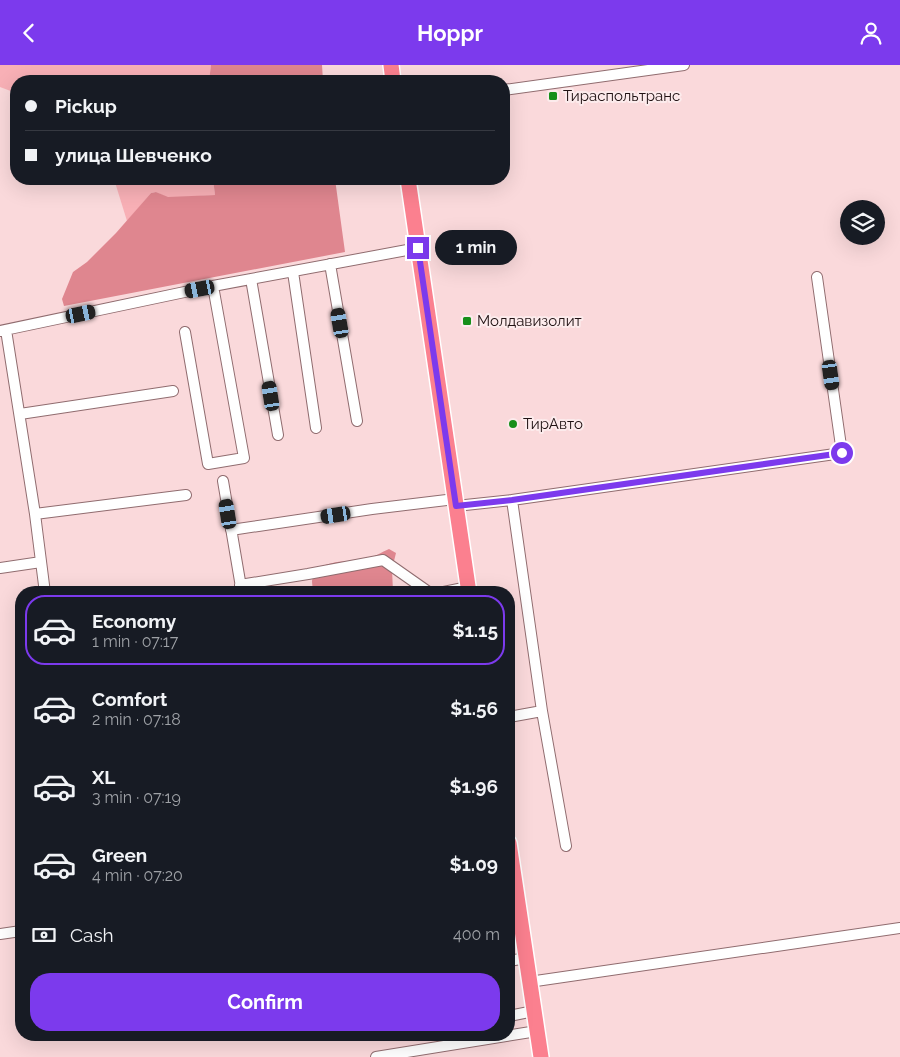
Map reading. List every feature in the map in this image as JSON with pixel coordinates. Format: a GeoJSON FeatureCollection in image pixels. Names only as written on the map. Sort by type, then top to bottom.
{"type":"FeatureCollection","features":[{"type":"Feature","properties":{"kind":"highway"},"geometry":{"type":"LineString","coordinates":[[409,185],[468,586]]}},
{"type":"Feature","properties":{"kind":"highway"},"geometry":{"type":"LineString","coordinates":[[515,891],[541,1057]]}},
{"type":"Feature","properties":{"kind":"street"},"geometry":{"type":"LineString","coordinates":[[510,89],[684,65]]}},
{"type":"Feature","properties":{"kind":"street"},"geometry":{"type":"LineString","coordinates":[[44,586],[20,414],[3,331],[213,286],[418,248]]}},
{"type":"Feature","properties":{"kind":"street"},"geometry":{"type":"LineString","coordinates":[[330,264],[357,421]]}},
{"type":"Feature","properties":{"kind":"street"},"geometry":{"type":"LineString","coordinates":[[293,271],[316,427]]}},
{"type":"Feature","properties":{"kind":"street"},"geometry":{"type":"LineString","coordinates":[[231,531],[372,509],[512,500],[842,453],[817,277]]}},
{"type":"Feature","properties":{"kind":"street"},"geometry":{"type":"LineString","coordinates":[[251,279],[278,435]]}},
{"type":"Feature","properties":{"kind":"street"},"geometry":{"type":"LineString","coordinates":[[185,332],[208,465],[244,458],[213,286]]}},
{"type":"Feature","properties":{"kind":"street"},"geometry":{"type":"LineString","coordinates":[[20,414],[173,391]]}},
{"type":"Feature","properties":{"kind":"street"},"geometry":{"type":"LineString","coordinates":[[223,481],[240,586]]}},
{"type":"Feature","properties":{"kind":"street"},"geometry":{"type":"LineString","coordinates":[[34,514],[186,495]]}},
{"type":"Feature","properties":{"kind":"street"},"geometry":{"type":"LineString","coordinates":[[512,500],[542,711],[566,846]]}},
{"type":"Feature","properties":{"kind":"street"},"geometry":{"type":"LineString","coordinates":[[254,586],[383,560],[420,586]]}},
{"type":"Feature","properties":{"kind":"street"},"geometry":{"type":"LineString","coordinates":[[0,568],[41,562]]}},
{"type":"Feature","properties":{"kind":"street"},"geometry":{"type":"LineString","coordinates":[[515,716],[542,711]]}},
{"type":"Feature","properties":{"kind":"street"},"geometry":{"type":"LineString","coordinates":[[529,982],[900,928]]}},
{"type":"Feature","properties":{"kind":"street"},"geometry":{"type":"LineString","coordinates":[[0,934],[15,932]]}},
{"type":"Feature","properties":{"kind":"street"},"geometry":{"type":"LineString","coordinates":[[515,960],[526,958]]}},
{"type":"Feature","properties":{"kind":"street"},"geometry":{"type":"LineString","coordinates":[[515,1014],[534,1011]]}},
{"type":"Feature","properties":{"kind":"street"},"geometry":{"type":"LineString","coordinates":[[515,1035],[537,1031]]}},
{"type":"Feature","properties":{"kind":"street"},"geometry":{"type":"LineString","coordinates":[[383,1056],[475,1041]]}},
{"type":"Feature","properties":{"kind":"shaded area"},"geometry":{"type":"Polygon","coordinates":[[[0,65],[211,65],[210,75],[10,75],[10,91],[0,87],[0,65]]]}},
{"type":"Feature","properties":{"kind":"shaded area"},"geometry":{"type":"Polygon","coordinates":[[[211,65],[322,65],[323,75],[210,75],[211,65]]]}},
{"type":"Feature","properties":{"kind":"shaded area"},"geometry":{"type":"Polygon","coordinates":[[[116,185],[214,185],[215,195],[168,198],[156,192],[151,193],[127,221],[116,185]]]}},
{"type":"Feature","properties":{"kind":"shaded area"},"geometry":{"type":"Polygon","coordinates":[[[214,185],[336,185],[345,252],[64,306],[62,299],[73,272],[87,262],[116,233],[151,193],[156,192],[168,197],[215,195],[214,185]]]}},
{"type":"Feature","properties":{"kind":"shaded area"},"geometry":{"type":"Polygon","coordinates":[[[389,549],[396,553],[392,569],[393,586],[312,586],[315,573],[320,568],[335,563],[372,557],[389,549]]]}},
{"type":"Feature","properties":{"kind":"place","name":"Тираспольтранс"},"geometry":{"type":"Point","coordinates":[553,96]}},
{"type":"Feature","properties":{"kind":"place","name":"Молдавизолит"},"geometry":{"type":"Point","coordinates":[467,321]}},
{"type":"Feature","properties":{"kind":"place","name":"ТирАвто"},"geometry":{"type":"Point","coordinates":[513,424]}},
{"type":"Feature","properties":{"kind":"route"},"geometry":{"type":"LineString","coordinates":[[418,248],[456,506],[512,500],[842,453]]}}]}
